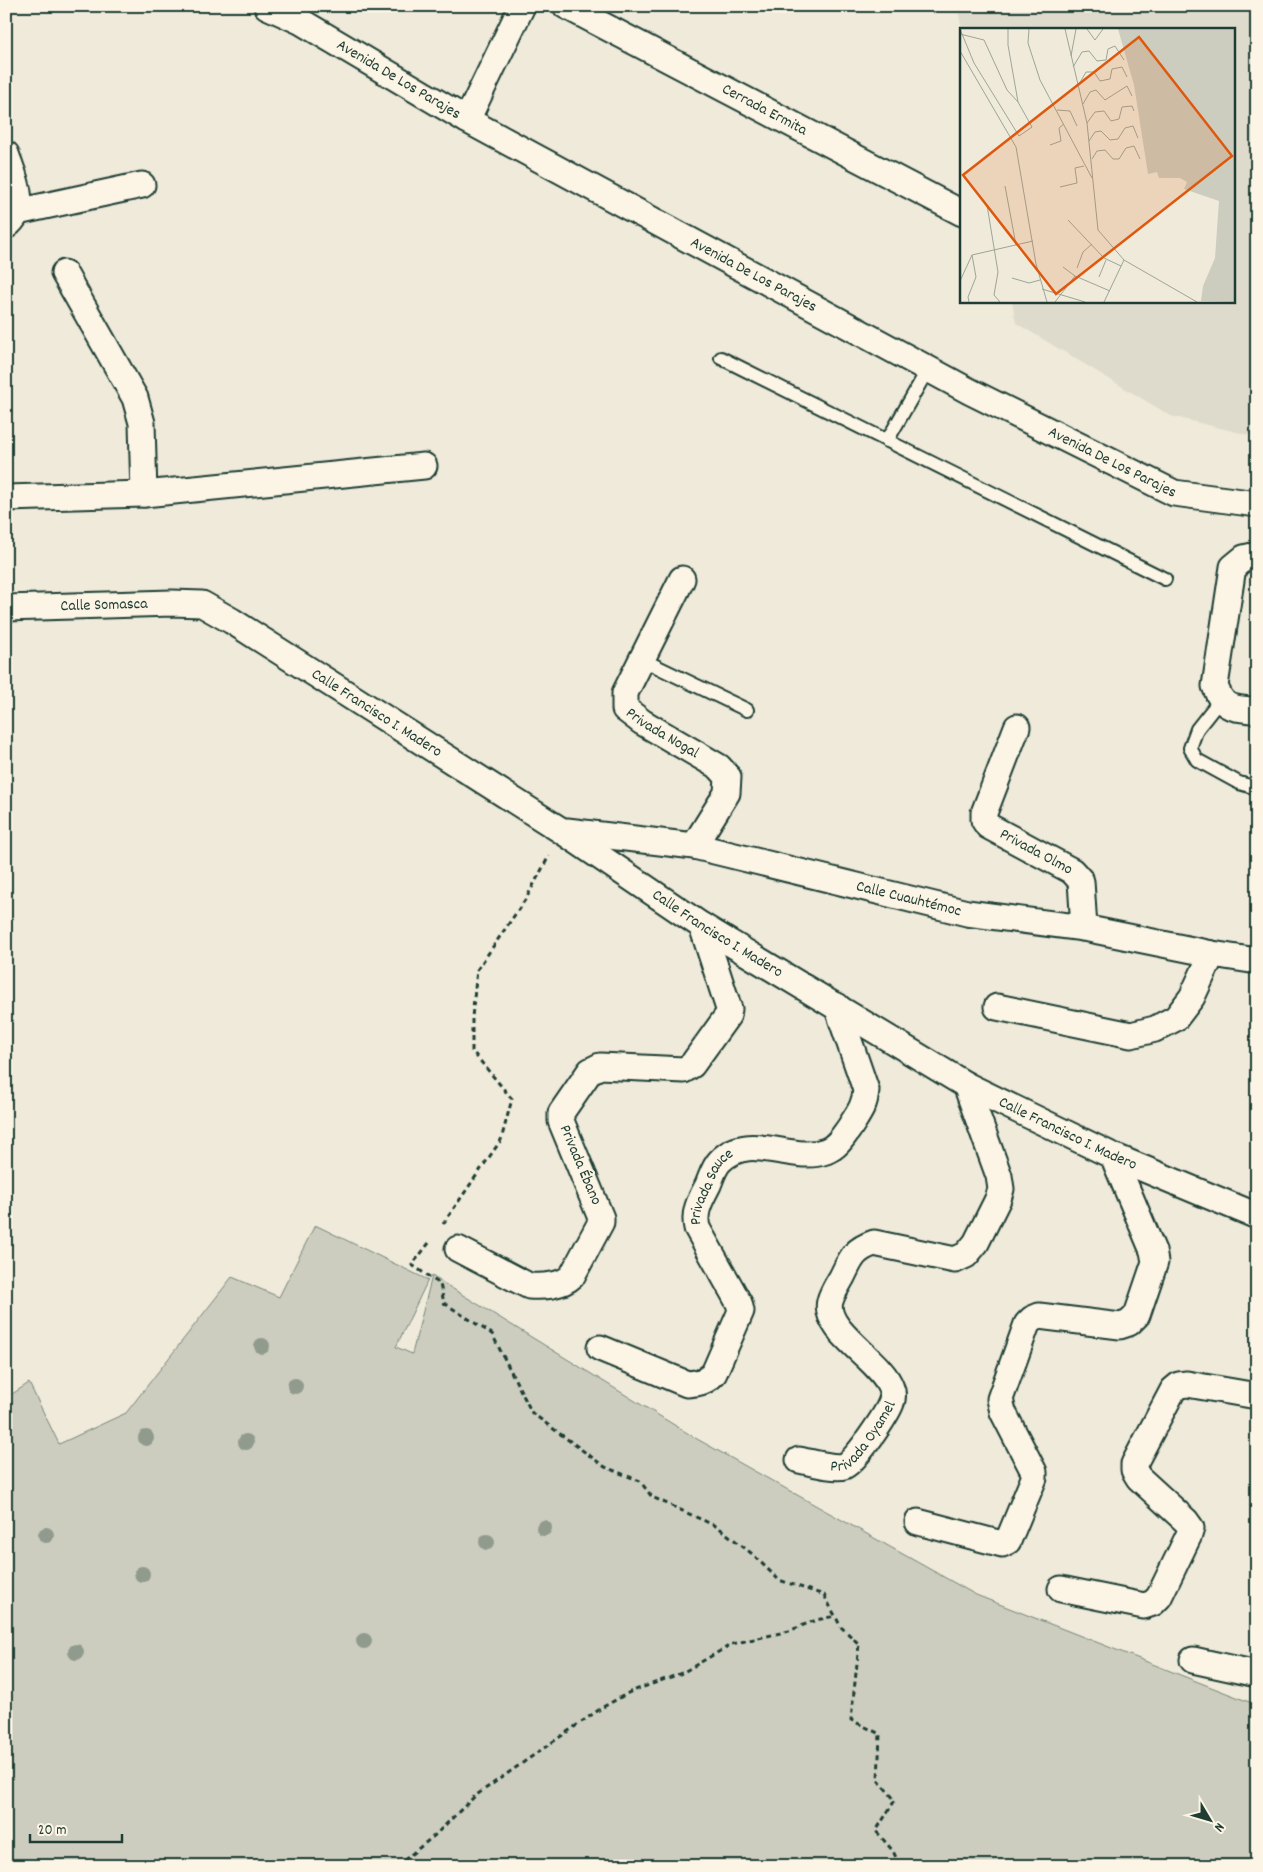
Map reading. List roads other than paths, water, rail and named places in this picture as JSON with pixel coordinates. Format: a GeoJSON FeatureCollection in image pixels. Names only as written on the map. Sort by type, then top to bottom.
{"type":"FeatureCollection","features":[{"type":"Feature","properties":{"kind":"street","name":"Avenida De Los Parajes"},"geometry":{"type":"LineString","coordinates":[[267,6],[300,21],[467,120],[978,396],[1174,493],[1257,504]]}},
{"type":"Feature","properties":{"kind":"street"},"geometry":{"type":"LineString","coordinates":[[467,120],[522,6]]}},
{"type":"Feature","properties":{"kind":"street","name":"Cerrada Ermita"},"geometry":{"type":"LineString","coordinates":[[566,6],[960,211]]}},
{"type":"Feature","properties":{"kind":"street"},"geometry":{"type":"LineString","coordinates":[[6,154],[18,190],[20,205],[12,219]]}},
{"type":"Feature","properties":{"kind":"street"},"geometry":{"type":"LineString","coordinates":[[12,219],[142,185]]}},
{"type":"Feature","properties":{"kind":"street"},"geometry":{"type":"LineString","coordinates":[[64,274],[135,398],[142,422],[144,494]]}},
{"type":"Feature","properties":{"kind":"street"},"geometry":{"type":"LineString","coordinates":[[6,498],[144,494],[424,466]]}},
{"type":"Feature","properties":{"kind":"street"},"geometry":{"type":"LineString","coordinates":[[1257,555],[1244,558],[1233,567],[1216,686],[1220,700],[1231,707],[1257,711]]}},
{"type":"Feature","properties":{"kind":"street","name":"Privada Nogal"},"geometry":{"type":"LineString","coordinates":[[682,578],[625,692],[625,709],[642,722],[719,768],[728,778],[728,793],[694,846]]}},
{"type":"Feature","properties":{"kind":"street","name":"Calle Somasca"},"geometry":{"type":"LineString","coordinates":[[6,608],[172,603],[202,604]]}},
{"type":"Feature","properties":{"kind":"street","name":"Calle Francisco I. Madero"},"geometry":{"type":"LineString","coordinates":[[202,604],[232,620],[562,831],[702,926],[966,1085],[1113,1156],[1257,1216]]}},
{"type":"Feature","properties":{"kind":"street","name":"Privada Olmo"},"geometry":{"type":"LineString","coordinates":[[1017,727],[984,813],[984,820],[988,826],[1078,876],[1081,881],[1084,928]]}},
{"type":"Feature","properties":{"kind":"street","name":"Calle Cuauhtémoc"},"geometry":{"type":"LineString","coordinates":[[562,831],[694,846],[967,913],[1084,928],[1212,954],[1257,961]]}},
{"type":"Feature","properties":{"kind":"street","name":"Privada Ébano"},"geometry":{"type":"LineString","coordinates":[[458,1249],[529,1286],[542,1286],[564,1281],[572,1276],[601,1222],[601,1218],[561,1122],[561,1113],[594,1068],[600,1066],[684,1070],[692,1065],[728,1016],[729,1009],[702,926]]}},
{"type":"Feature","properties":{"kind":"street"},"geometry":{"type":"LineString","coordinates":[[997,1007],[1132,1035],[1155,1029],[1176,1018],[1192,997],[1212,954]]}},
{"type":"Feature","properties":{"kind":"street","name":"Privada Sauce"},"geometry":{"type":"LineString","coordinates":[[600,1348],[687,1384],[708,1380],[714,1373],[741,1311],[739,1303],[697,1228],[695,1218],[697,1208],[719,1162],[734,1150],[753,1146],[810,1155],[827,1151],[841,1141],[865,1103],[866,1090],[836,1006]]}},
{"type":"Feature","properties":{"kind":"street","name":"Privada Oyamel"},"geometry":{"type":"LineString","coordinates":[[799,1460],[839,1467],[846,1466],[857,1457],[892,1402],[892,1390],[887,1377],[836,1326],[830,1316],[829,1301],[853,1254],[862,1247],[874,1243],[955,1260],[966,1255],[976,1243],[998,1199],[1001,1189],[999,1176],[966,1085]]}},
{"type":"Feature","properties":{"kind":"street"},"geometry":{"type":"LineString","coordinates":[[918,1522],[1002,1544],[1008,1541],[1034,1478],[1034,1472],[1003,1412],[1000,1399],[1027,1324],[1032,1318],[1039,1316],[1120,1326],[1129,1323],[1137,1314],[1155,1262],[1153,1251],[1113,1156]]}},
{"type":"Feature","properties":{"kind":"street"},"geometry":{"type":"LineString","coordinates":[[1061,1589],[1144,1606],[1153,1603],[1159,1597],[1190,1535],[1191,1528],[1186,1521],[1139,1478],[1134,1470],[1134,1464],[1173,1390],[1179,1385],[1187,1384],[1257,1396]]}},
{"type":"Feature","properties":{"kind":"street"},"geometry":{"type":"LineString","coordinates":[[1193,1660],[1257,1674]]}},
{"type":"Feature","properties":{"kind":"lane"},"geometry":{"type":"LineString","coordinates":[[721,358],[1165,579]]}},
{"type":"Feature","properties":{"kind":"lane"},"geometry":{"type":"LineString","coordinates":[[887,441],[928,369]]}},
{"type":"Feature","properties":{"kind":"lane"},"geometry":{"type":"LineString","coordinates":[[642,659],[747,710]]}},
{"type":"Feature","properties":{"kind":"lane"},"geometry":{"type":"LineString","coordinates":[[1220,700],[1197,730],[1190,748],[1197,760],[1239,782],[1257,788]]}}]}
